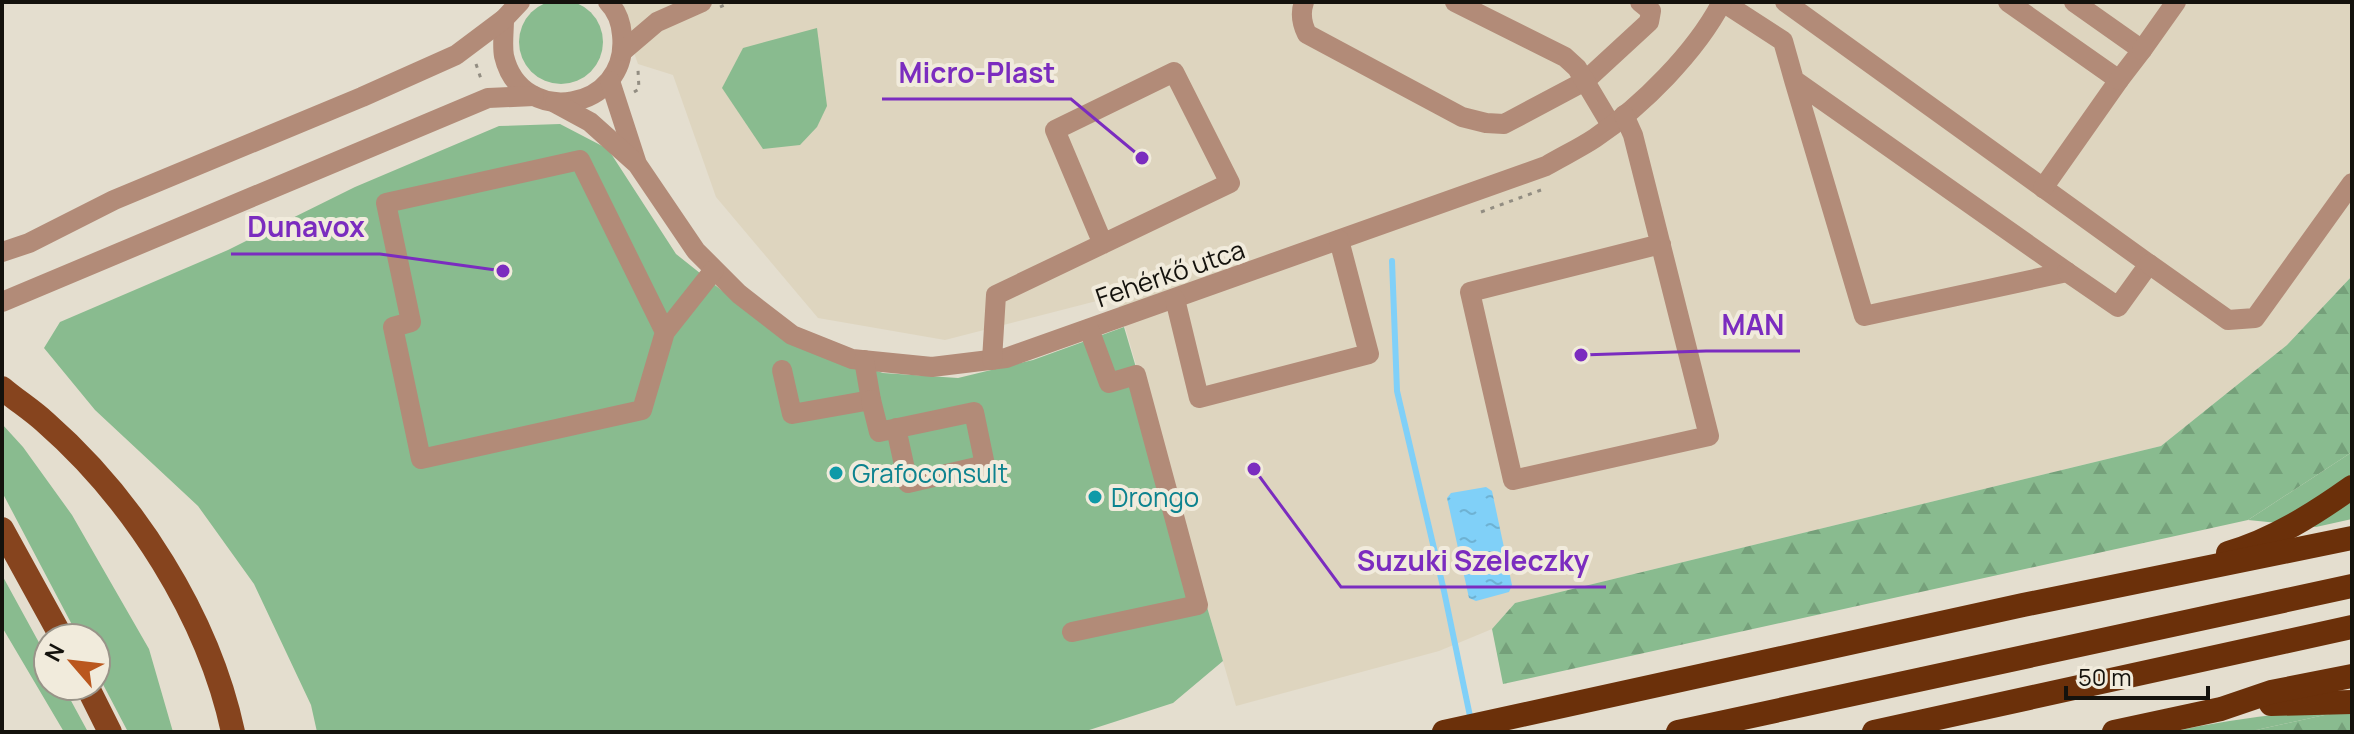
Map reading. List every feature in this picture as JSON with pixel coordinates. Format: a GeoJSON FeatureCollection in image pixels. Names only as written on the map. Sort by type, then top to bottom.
{"type":"FeatureCollection","features":[{"type":"Feature","properties":{"kind":"highway"},"geometry":{"type":"LineString","coordinates":[[2110,586],[2235,551],[2319,511],[2352,487]]}},
{"type":"Feature","properties":{"kind":"highway"},"geometry":{"type":"LineString","coordinates":[[1446,732],[2110,586],[2352,538]]}},
{"type":"Feature","properties":{"kind":"highway"},"geometry":{"type":"LineString","coordinates":[[1678,732],[2352,586]]}},
{"type":"Feature","properties":{"kind":"highway"},"geometry":{"type":"LineString","coordinates":[[1874,732],[2352,627]]}},
{"type":"Feature","properties":{"kind":"highway"},"geometry":{"type":"LineString","coordinates":[[2114,732],[2221,709],[2271,692],[2352,676]]}},
{"type":"Feature","properties":{"kind":"highway"},"geometry":{"type":"LineString","coordinates":[[2221,709],[2287,703],[2352,702]]}},
{"type":"Feature","properties":{"kind":"main road"},"geometry":{"type":"LineString","coordinates":[[2,388],[45,421],[80,456],[117,495],[142,531],[187,605],[215,672],[233,732]]}},
{"type":"Feature","properties":{"kind":"main road"},"geometry":{"type":"LineString","coordinates":[[2,529],[53,622]]}},
{"type":"Feature","properties":{"kind":"main road"},"geometry":{"type":"LineString","coordinates":[[95,702],[110,732]]}},
{"type":"Feature","properties":{"kind":"street"},"geometry":{"type":"LineString","coordinates":[[555,103],[571,103],[591,97],[610,81],[621,63],[621,22],[608,2]]}},
{"type":"Feature","properties":{"kind":"street"},"geometry":{"type":"LineString","coordinates":[[623,51],[657,22],[702,2]]}},
{"type":"Feature","properties":{"kind":"street"},"geometry":{"type":"LineString","coordinates":[[1304,2],[1303,25],[1307,34],[1462,117],[1504,124],[1585,81],[1649,22],[1651,11],[1640,2]]}},
{"type":"Feature","properties":{"kind":"street"},"geometry":{"type":"LineString","coordinates":[[1455,2],[1565,57],[1633,135],[1661,244],[1709,436],[1513,480],[1470,292],[1661,244]]}},
{"type":"Feature","properties":{"kind":"street"},"geometry":{"type":"LineString","coordinates":[[1723,2],[1783,41]]}},
{"type":"Feature","properties":{"kind":"street","name":"Fehérkő utca"},"geometry":{"type":"LineString","coordinates":[[637,164],[696,251],[739,294],[792,335],[852,359],[932,367],[1006,358],[1546,166],[1596,137],[1648,96],[1710,25],[1723,2]]}},
{"type":"Feature","properties":{"kind":"street"},"geometry":{"type":"LineString","coordinates":[[1777,2],[1783,41],[1864,316],[2067,272]]}},
{"type":"Feature","properties":{"kind":"street"},"geometry":{"type":"LineString","coordinates":[[1785,2],[2228,320],[2255,318],[2352,183]]}},
{"type":"Feature","properties":{"kind":"street"},"geometry":{"type":"LineString","coordinates":[[2008,2],[2119,80]]}},
{"type":"Feature","properties":{"kind":"street"},"geometry":{"type":"LineString","coordinates":[[2074,2],[2142,50]]}},
{"type":"Feature","properties":{"kind":"street"},"geometry":{"type":"LineString","coordinates":[[2043,188],[2176,2]]}},
{"type":"Feature","properties":{"kind":"street"},"geometry":{"type":"LineString","coordinates":[[2,252],[29,243],[114,200],[456,55],[512,8]]}},
{"type":"Feature","properties":{"kind":"street"},"geometry":{"type":"LineString","coordinates":[[512,8],[503,54],[509,71],[534,96],[555,103],[590,122],[637,164]]}},
{"type":"Feature","properties":{"kind":"street"},"geometry":{"type":"LineString","coordinates":[[992,360],[996,295],[1103,244],[1230,183],[1174,72],[1055,130],[1103,244]]}},
{"type":"Feature","properties":{"kind":"street"},"geometry":{"type":"LineString","coordinates":[[1794,80],[2118,307],[2149,264]]}},
{"type":"Feature","properties":{"kind":"street"},"geometry":{"type":"LineString","coordinates":[[610,81],[637,164]]}},
{"type":"Feature","properties":{"kind":"street"},"geometry":{"type":"LineString","coordinates":[[2,302],[488,98],[534,96]]}},
{"type":"Feature","properties":{"kind":"street"},"geometry":{"type":"LineString","coordinates":[[665,332],[580,160],[386,203],[411,322],[393,327],[421,459],[642,410],[665,332],[714,270]]}},
{"type":"Feature","properties":{"kind":"street"},"geometry":{"type":"LineString","coordinates":[[1175,299],[1199,398],[1369,354],[1339,240]]}},
{"type":"Feature","properties":{"kind":"street"},"geometry":{"type":"LineString","coordinates":[[1072,632],[1198,605],[1136,375],[1109,383],[1089,329]]}},
{"type":"Feature","properties":{"kind":"street"},"geometry":{"type":"LineString","coordinates":[[864,360],[879,432],[896,428],[974,412],[985,465],[908,483],[896,428]]}},
{"type":"Feature","properties":{"kind":"street"},"geometry":{"type":"LineString","coordinates":[[782,370],[792,414],[871,400]]}},
{"type":"Feature","properties":{"kind":"path"},"geometry":{"type":"LineString","coordinates":[[470,45],[488,98]]}},
{"type":"Feature","properties":{"kind":"shaded area"},"geometry":{"type":"Polygon","coordinates":[[[622,2],[2352,2],[2352,276],[2287,345],[2161,446],[1515,603],[1492,629],[1439,651],[1236,706],[1116,296],[945,340],[818,318],[716,197],[673,75],[638,64],[617,5],[622,2]]]}},
{"type":"Feature","properties":{"kind":"green space"},"geometry":{"type":"Polygon","coordinates":[[[561,0],[577,3],[591,12],[600,26],[603,42],[600,58],[591,72],[577,81],[561,84],[545,81],[531,72],[522,58],[519,42],[522,26],[531,12],[545,3],[561,0]]]}},
{"type":"Feature","properties":{"kind":"green space"},"geometry":{"type":"Polygon","coordinates":[[[817,28],[827,106],[817,127],[800,145],[763,149],[722,88],[743,48],[817,28]]]}},
{"type":"Feature","properties":{"kind":"green space"},"geometry":{"type":"Polygon","coordinates":[[[560,124],[608,149],[676,254],[783,339],[883,373],[958,378],[1033,360],[1124,327],[1223,661],[1173,703],[1083,732],[317,732],[311,705],[254,584],[198,506],[95,410],[44,348],[60,322],[228,250],[355,187],[499,126],[560,124]]]}},
{"type":"Feature","properties":{"kind":"green space"},"geometry":{"type":"Polygon","coordinates":[[[2352,276],[2352,452],[2248,520],[1503,684],[1492,629],[1515,603],[2161,446],[2287,345],[2352,276]]]}},
{"type":"Feature","properties":{"kind":"green space"},"geometry":{"type":"Polygon","coordinates":[[[2,424],[23,447],[72,515],[149,649],[173,732],[128,732],[112,702],[112,622],[71,622],[2,492],[2,424]]]}},
{"type":"Feature","properties":{"kind":"green space"},"geometry":{"type":"Polygon","coordinates":[[[2352,452],[2352,519],[2316,527],[2248,520],[2352,452]]]}},
{"type":"Feature","properties":{"kind":"green space"},"geometry":{"type":"Polygon","coordinates":[[[2,575],[32,630],[32,678],[2,627],[2,575]]]}},
{"type":"Feature","properties":{"kind":"green space"},"geometry":{"type":"Polygon","coordinates":[[[46,702],[72,702],[88,732],[64,732],[46,702]]]}},
{"type":"Feature","properties":{"kind":"green space"},"geometry":{"type":"Polygon","coordinates":[[[2352,709],[2247,732],[2171,732],[2261,716],[2352,709]]]}},
{"type":"Feature","properties":{"kind":"green space"},"geometry":{"type":"Polygon","coordinates":[[[2352,709],[2352,732],[2247,732],[2352,709]]]}},
{"type":"Feature","properties":{"kind":"water"},"geometry":{"type":"Polygon","coordinates":[[[1486,487],[1492,491],[1512,585],[1509,592],[1476,601],[1469,598],[1447,498],[1451,493],[1486,487]]]}},
{"type":"Feature","properties":{"kind":"waterway"},"geometry":{"type":"LineString","coordinates":[[1392,261],[1397,391],[1471,721]]}},
{"type":"Feature","properties":{"kind":"place","name":"Micro-Plast"},"geometry":{"type":"Point","coordinates":[1142,158]}},
{"type":"Feature","properties":{"kind":"place","name":"Dunavox"},"geometry":{"type":"Point","coordinates":[503,271]}},
{"type":"Feature","properties":{"kind":"place","name":"MAN"},"geometry":{"type":"Point","coordinates":[1581,355]}},
{"type":"Feature","properties":{"kind":"place","name":"Suzuki Szeleczky"},"geometry":{"type":"Point","coordinates":[1254,469]}},
{"type":"Feature","properties":{"kind":"place","name":"Grafoconsult"},"geometry":{"type":"Point","coordinates":[836,473]}},
{"type":"Feature","properties":{"kind":"place","name":"Drongo"},"geometry":{"type":"Point","coordinates":[1095,497]}}]}
